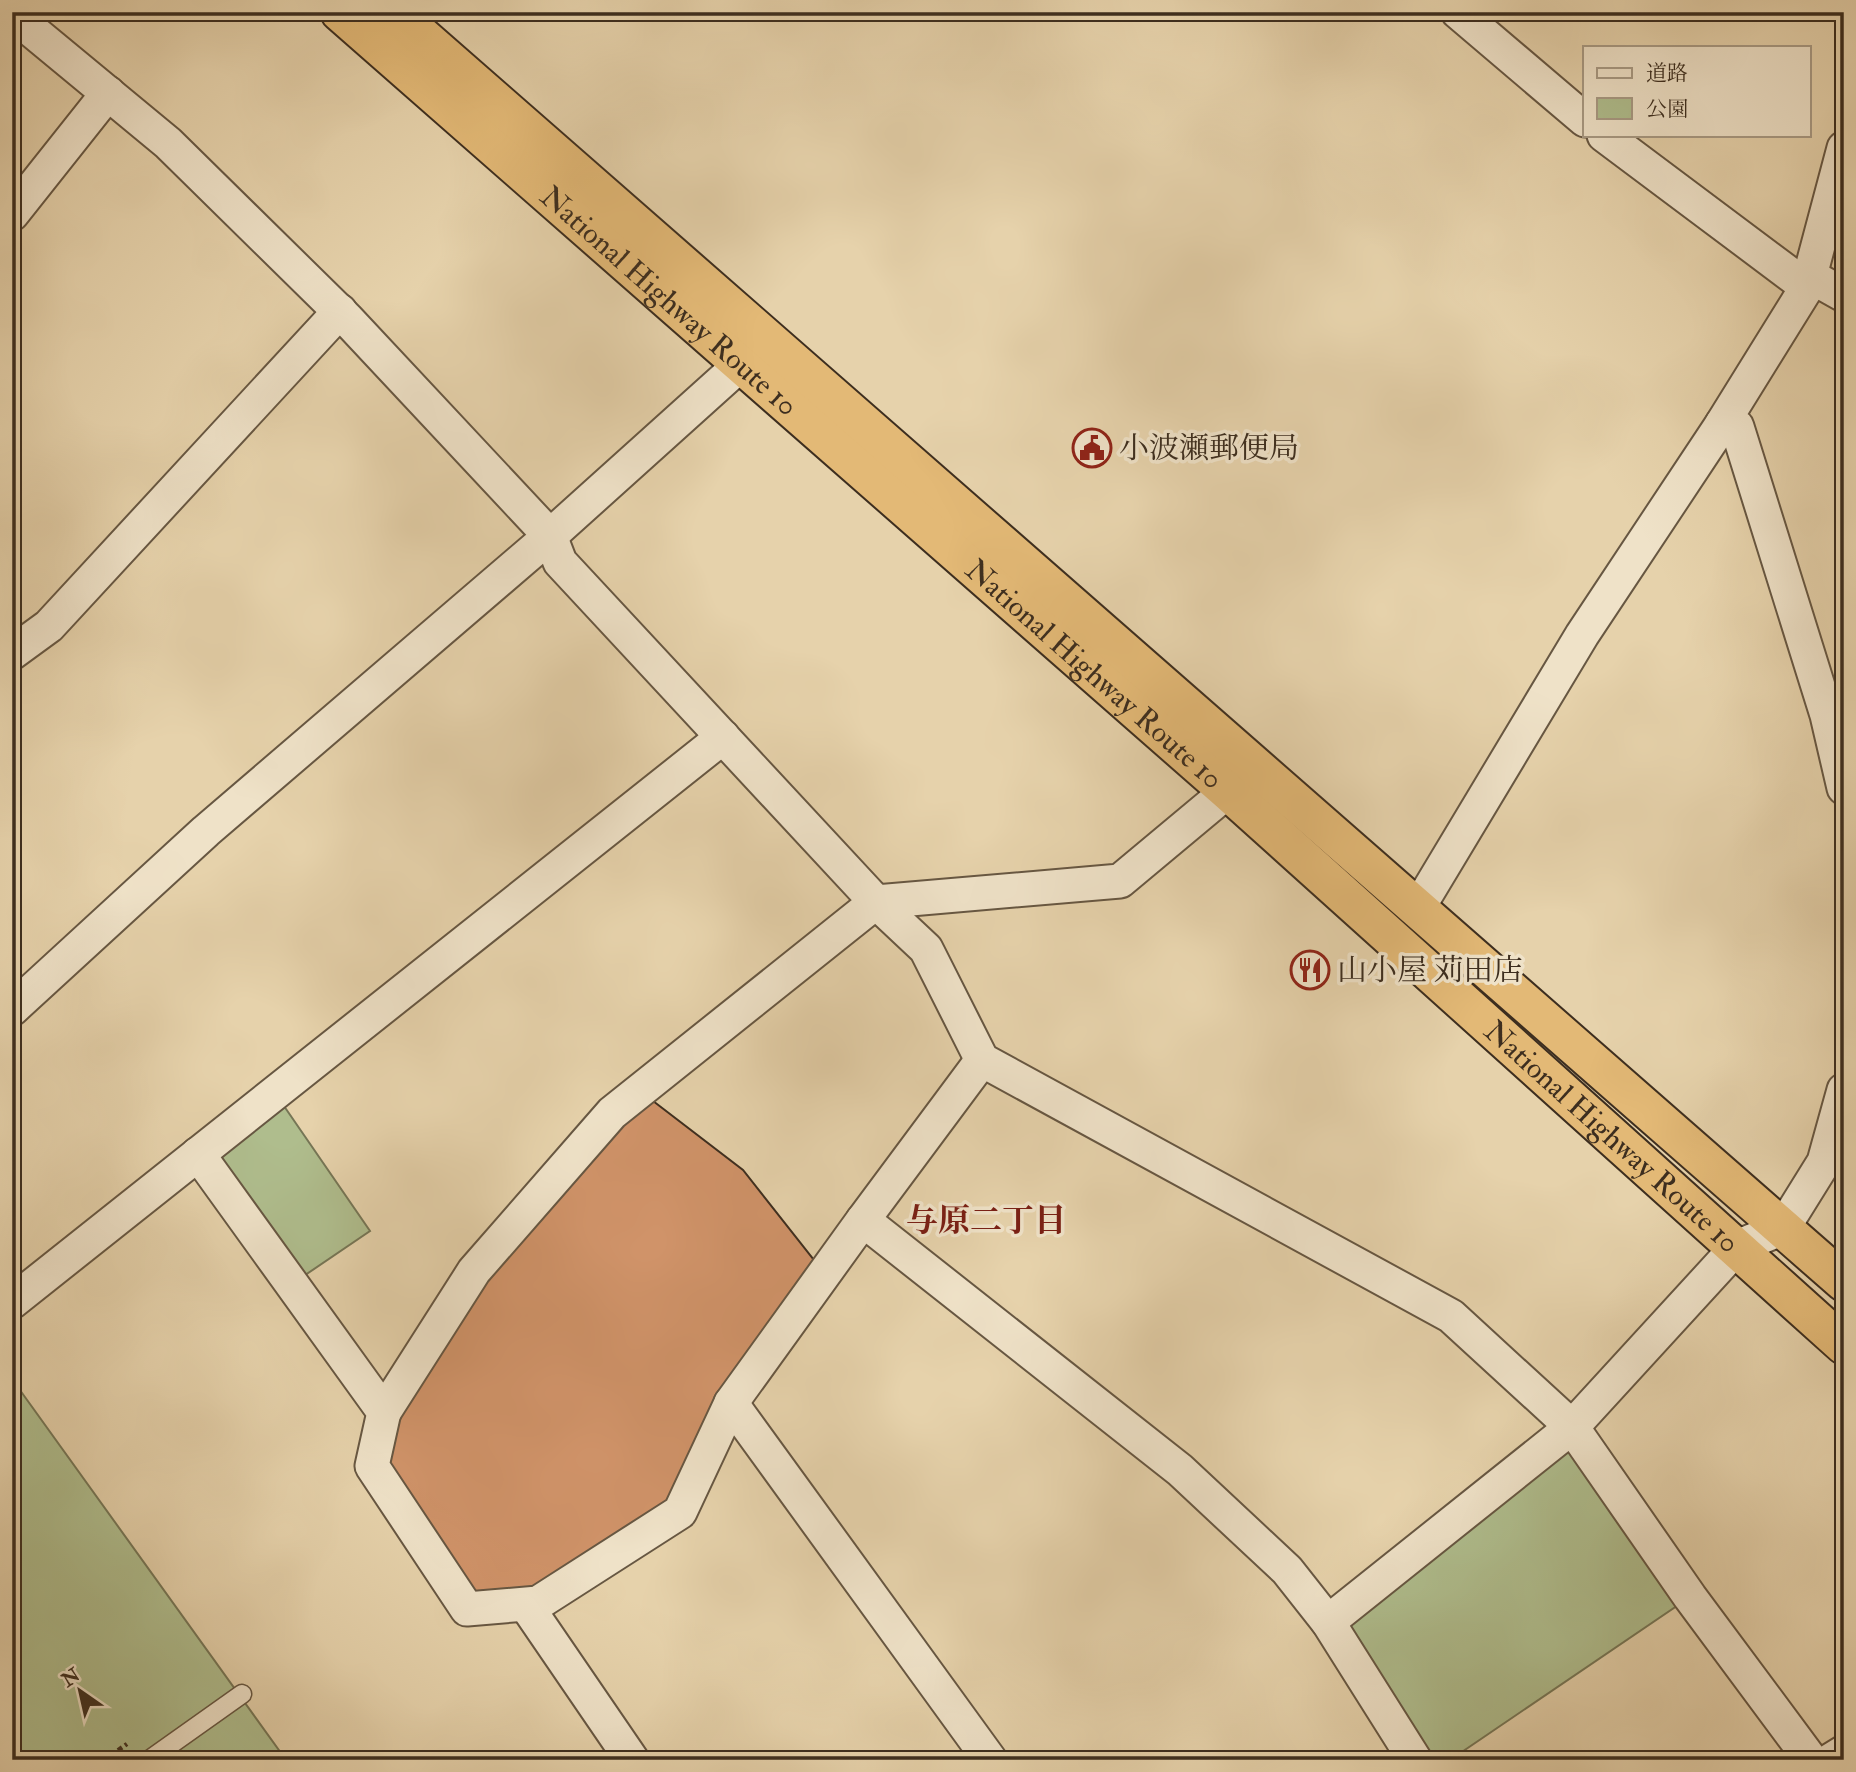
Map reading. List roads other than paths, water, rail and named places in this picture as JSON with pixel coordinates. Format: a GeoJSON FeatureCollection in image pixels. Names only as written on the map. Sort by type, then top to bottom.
{"type":"FeatureCollection","features":[{"type":"Feature","properties":{"kind":"highway","name":"National Highway Route 10"},"geometry":{"type":"LineString","coordinates":[[340,12],[1257,766],[1348,850],[1418,908],[1844,1282]]}},
{"type":"Feature","properties":{"kind":"highway","name":"National Highway Route 10"},"geometry":{"type":"LineString","coordinates":[[394,12],[1228,791],[1844,1345]]}},
{"type":"Feature","properties":{"kind":"street"},"geometry":{"type":"LineString","coordinates":[[1458,12],[1583,118]]}},
{"type":"Feature","properties":{"kind":"street"},"geometry":{"type":"LineString","coordinates":[[12,14],[168,143],[340,311],[550,536],[560,562],[876,902],[926,949],[982,1060],[1451,1316],[1573,1427],[1690,1597],[1811,1760]]}},
{"type":"Feature","properties":{"kind":"street"},"geometry":{"type":"LineString","coordinates":[[12,214],[108,93]]}},
{"type":"Feature","properties":{"kind":"street"},"geometry":{"type":"LineString","coordinates":[[1605,136],[1807,286]]}},
{"type":"Feature","properties":{"kind":"street"},"geometry":{"type":"LineString","coordinates":[[1418,908],[1583,635],[1722,424],[1807,286],[1844,148]]}},
{"type":"Feature","properties":{"kind":"street"},"geometry":{"type":"LineString","coordinates":[[1807,286],[1819,281],[1844,295]]}},
{"type":"Feature","properties":{"kind":"street"},"geometry":{"type":"LineString","coordinates":[[12,653],[49,626],[340,311]]}},
{"type":"Feature","properties":{"kind":"street"},"geometry":{"type":"LineString","coordinates":[[12,1009],[206,831],[550,536],[755,352]]}},
{"type":"Feature","properties":{"kind":"street"},"geometry":{"type":"LineString","coordinates":[[1722,424],[1737,427],[1837,728],[1844,788]]}},
{"type":"Feature","properties":{"kind":"street"},"geometry":{"type":"LineString","coordinates":[[12,1302],[723,737]]}},
{"type":"Feature","properties":{"kind":"street"},"geometry":{"type":"LineString","coordinates":[[982,1060],[731,1403],[680,1512],[538,1604],[467,1609],[372,1466],[384,1412],[474,1271],[612,1113],[876,902],[1120,881],[1257,766]]}},
{"type":"Feature","properties":{"kind":"street"},"geometry":{"type":"LineString","coordinates":[[1328,1622],[1573,1427],[1737,1247],[1783,1228],[1824,1162],[1844,1090]]}},
{"type":"Feature","properties":{"kind":"street"},"geometry":{"type":"LineString","coordinates":[[198,1154],[384,1412]]}},
{"type":"Feature","properties":{"kind":"street"},"geometry":{"type":"LineString","coordinates":[[863,1220],[1180,1470],[1287,1570],[1328,1622],[1415,1760]]}},
{"type":"Feature","properties":{"kind":"street"},"geometry":{"type":"LineString","coordinates":[[731,1403],[990,1760]]}},
{"type":"Feature","properties":{"kind":"street"},"geometry":{"type":"LineString","coordinates":[[526,1605],[632,1760]]}},
{"type":"Feature","properties":{"kind":"street"},"geometry":{"type":"LineString","coordinates":[[1831,1760],[1844,1752]]}},
{"type":"Feature","properties":{"kind":"lane"},"geometry":{"type":"LineString","coordinates":[[149,1760],[242,1694]]}},
{"type":"Feature","properties":{"kind":"place","name":"小波瀬郵便局"},"geometry":{"type":"Point","coordinates":[1092,448]}},
{"type":"Feature","properties":{"kind":"place","name":"山小屋 苅田店"},"geometry":{"type":"Point","coordinates":[1310,970]}},
{"type":"Feature","properties":{"kind":"district","name":"与原二丁目"},"geometry":{"type":"Point","coordinates":[986,1221]}}]}
